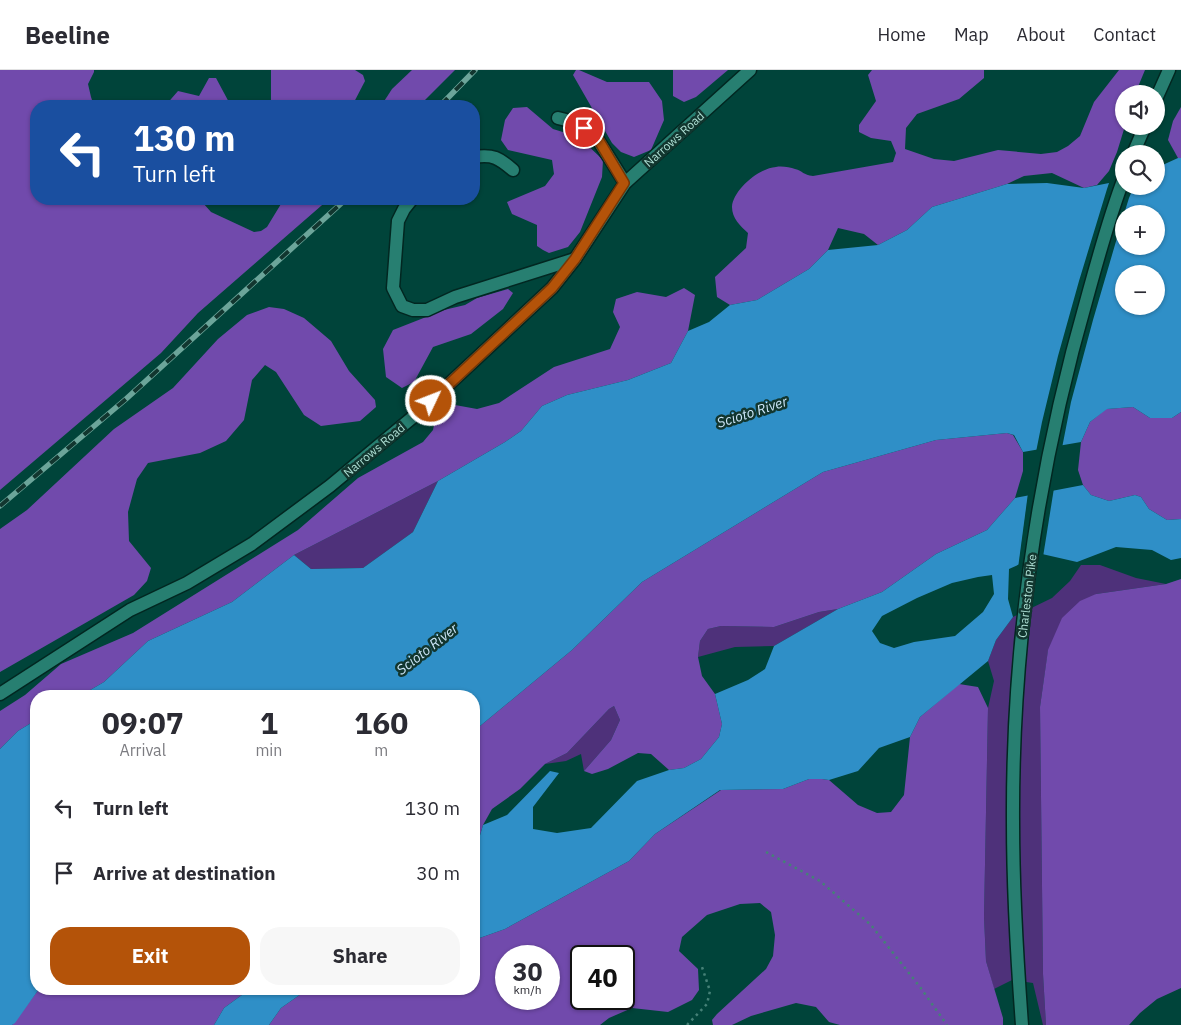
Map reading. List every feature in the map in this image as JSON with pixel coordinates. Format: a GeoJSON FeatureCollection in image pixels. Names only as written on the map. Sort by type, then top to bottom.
{"type":"FeatureCollection","features":[{"type":"Feature","properties":{"kind":"street","name":"Narrows Road"},"geometry":{"type":"LineString","coordinates":[[0,694],[130,610],[187,583],[252,544],[330,486],[419,412],[552,288],[575,259],[624,183],[750,70]]}},
{"type":"Feature","properties":{"kind":"street"},"geometry":{"type":"LineString","coordinates":[[1162,85],[1169,70]]}},
{"type":"Feature","properties":{"kind":"street"},"geometry":{"type":"LineString","coordinates":[[558,118],[574,122],[595,134],[624,183]]}},
{"type":"Feature","properties":{"kind":"street"},"geometry":{"type":"LineString","coordinates":[[480,156],[485,155],[500,159],[513,170]]}},
{"type":"Feature","properties":{"kind":"street","name":"Charleston Pike"},"geometry":{"type":"LineString","coordinates":[[1022,1025],[1014,896],[1013,821],[1014,756],[1023,617],[1043,482],[1059,405],[1077,331],[1118,195]]}},
{"type":"Feature","properties":{"kind":"street"},"geometry":{"type":"LineString","coordinates":[[407,205],[398,221],[393,288],[402,306],[413,310],[427,310],[455,297],[575,259]]}},
{"type":"Feature","properties":{"kind":"path"},"geometry":{"type":"LineString","coordinates":[[766,852],[820,881],[871,925],[947,1025]]}},
{"type":"Feature","properties":{"kind":"path"},"geometry":{"type":"LineString","coordinates":[[688,1025],[707,1004],[710,991],[702,967]]}},
{"type":"Feature","properties":{"kind":"shaded area"},"geometry":{"type":"Polygon","coordinates":[[[0,70],[94,70],[88,84],[92,100],[30,100],[30,205],[205,205],[211,212],[254,232],[261,231],[267,227],[280,205],[322,205],[198,313],[161,353],[0,490],[0,70]]]}},
{"type":"Feature","properties":{"kind":"shaded area"},"geometry":{"type":"Polygon","coordinates":[[[271,70],[355,70],[363,75],[365,81],[355,100],[271,100],[271,70]]]}},
{"type":"Feature","properties":{"kind":"shaded area"},"geometry":{"type":"Polygon","coordinates":[[[412,70],[455,70],[425,100],[385,100],[392,89],[412,70]]]}},
{"type":"Feature","properties":{"kind":"shaded area"},"geometry":{"type":"Polygon","coordinates":[[[576,70],[607,82],[649,82],[662,101],[664,120],[651,150],[634,157],[621,152],[612,143],[573,75],[576,70]]]}},
{"type":"Feature","properties":{"kind":"shaded area"},"geometry":{"type":"Polygon","coordinates":[[[673,70],[728,70],[696,97],[684,102],[673,96],[673,70]]]}},
{"type":"Feature","properties":{"kind":"shaded area"},"geometry":{"type":"Polygon","coordinates":[[[872,70],[984,70],[984,78],[959,99],[917,114],[906,128],[905,149],[934,159],[954,161],[998,150],[1041,154],[1057,152],[1080,136],[1094,102],[1119,70],[1145,70],[1139,85],[1115,85],[1115,135],[1122,135],[1119,145],[1115,145],[1115,157],[1109,171],[1097,185],[1084,188],[1052,173],[1024,176],[1007,184],[932,207],[907,230],[878,245],[864,234],[838,228],[828,250],[809,269],[757,300],[730,305],[717,297],[715,277],[746,248],[748,233],[739,225],[732,207],[733,200],[748,181],[769,168],[793,168],[813,176],[893,162],[896,153],[891,141],[871,138],[859,132],[859,125],[876,101],[868,75],[872,70]]]}},
{"type":"Feature","properties":{"kind":"shaded area"},"geometry":{"type":"Polygon","coordinates":[[[209,78],[216,78],[228,100],[170,100],[178,91],[199,96],[209,78]]]}},
{"type":"Feature","properties":{"kind":"shaded area"},"geometry":{"type":"Polygon","coordinates":[[[527,107],[553,129],[579,137],[603,160],[602,177],[580,232],[568,247],[549,253],[537,246],[537,225],[512,214],[507,202],[545,186],[554,174],[552,160],[508,150],[501,140],[505,120],[513,108],[527,107]]]}},
{"type":"Feature","properties":{"kind":"shaded area"},"geometry":{"type":"Polygon","coordinates":[[[1181,107],[1181,158],[1178,158],[1168,140],[1173,121],[1181,107]]]}},
{"type":"Feature","properties":{"kind":"shaded area"},"geometry":{"type":"Polygon","coordinates":[[[684,288],[695,295],[688,331],[671,363],[628,380],[567,395],[542,406],[521,431],[505,442],[438,481],[294,555],[232,602],[148,641],[104,682],[90,690],[31,690],[61,664],[133,633],[298,530],[358,478],[423,442],[433,430],[436,415],[441,411],[455,405],[477,409],[499,403],[554,367],[610,349],[620,327],[613,312],[616,299],[637,292],[666,297],[684,288]]]}},
{"type":"Feature","properties":{"kind":"shaded area"},"geometry":{"type":"Polygon","coordinates":[[[508,289],[513,293],[503,309],[471,334],[433,347],[414,382],[402,388],[386,377],[383,349],[393,330],[444,310],[465,305],[477,298],[508,289]]]}},
{"type":"Feature","properties":{"kind":"shaded area"},"geometry":{"type":"Polygon","coordinates":[[[269,307],[284,309],[304,318],[331,341],[349,371],[375,400],[376,407],[360,421],[321,426],[304,415],[276,372],[265,365],[252,380],[244,420],[226,441],[200,453],[148,463],[137,479],[128,512],[129,541],[151,568],[147,581],[134,595],[0,672],[0,529],[27,510],[114,429],[173,388],[218,339],[247,315],[269,307]]]}},
{"type":"Feature","properties":{"kind":"shaded area"},"geometry":{"type":"Polygon","coordinates":[[[1133,407],[1150,418],[1172,418],[1181,412],[1181,519],[1167,520],[1149,509],[1141,497],[1135,495],[1109,501],[1091,495],[1083,485],[1078,470],[1081,442],[1090,422],[1106,409],[1133,407]]]}},
{"type":"Feature","properties":{"kind":"shaded area"},"geometry":{"type":"Polygon","coordinates":[[[1007,433],[1013,435],[1023,452],[1023,471],[1015,498],[987,530],[936,554],[882,592],[838,609],[819,612],[774,627],[721,626],[708,629],[700,641],[698,657],[702,676],[715,694],[722,724],[719,737],[701,759],[684,768],[669,770],[651,754],[638,753],[608,769],[592,774],[584,771],[611,740],[620,720],[614,706],[567,753],[545,764],[520,789],[492,809],[483,825],[480,835],[480,726],[572,650],[642,582],[823,472],[936,440],[1007,433]]]}},
{"type":"Feature","properties":{"kind":"shaded area"},"geometry":{"type":"Polygon","coordinates":[[[438,481],[413,532],[363,568],[311,569],[294,555],[438,481]]]}},
{"type":"Feature","properties":{"kind":"shaded area"},"geometry":{"type":"Polygon","coordinates":[[[1081,565],[1100,565],[1136,578],[1166,584],[1096,594],[1048,651],[1040,707],[1043,974],[1046,1025],[1043,1025],[1033,983],[1012,980],[994,989],[986,961],[984,917],[988,708],[994,681],[988,661],[996,640],[1013,617],[1052,598],[1070,581],[1081,565]]]}},
{"type":"Feature","properties":{"kind":"shaded area"},"geometry":{"type":"Polygon","coordinates":[[[1181,579],[1181,988],[1157,999],[1129,1025],[1046,1025],[1043,974],[1040,707],[1048,650],[1062,618],[1080,601],[1096,594],[1166,584],[1181,579]]]}},
{"type":"Feature","properties":{"kind":"shaded area"},"geometry":{"type":"Polygon","coordinates":[[[838,609],[774,646],[735,647],[698,657],[700,641],[708,629],[721,626],[774,627],[819,612],[838,609]]]}},
{"type":"Feature","properties":{"kind":"shaded area"},"geometry":{"type":"Polygon","coordinates":[[[959,684],[978,687],[988,708],[984,917],[986,961],[1003,1018],[1003,1025],[840,1025],[829,1022],[816,1007],[796,1003],[751,1016],[732,1025],[713,1025],[712,1020],[717,1014],[766,969],[773,956],[775,935],[771,912],[760,903],[740,904],[707,915],[682,937],[679,951],[698,969],[699,990],[692,1000],[668,1012],[635,1008],[635,945],[570,945],[570,1010],[627,1010],[609,1018],[600,1025],[269,1025],[281,1008],[299,995],[480,995],[480,938],[505,929],[629,861],[655,834],[721,790],[783,789],[809,779],[829,780],[858,805],[877,813],[891,812],[904,795],[910,737],[920,717],[959,684]]]}},
{"type":"Feature","properties":{"kind":"shaded area"},"geometry":{"type":"Polygon","coordinates":[[[30,691],[30,724],[18,731],[0,749],[0,711],[30,691]]]}},
{"type":"Feature","properties":{"kind":"shaded area"},"geometry":{"type":"Polygon","coordinates":[[[614,706],[620,720],[611,740],[584,771],[581,754],[566,761],[545,764],[567,753],[614,706]]]}},
{"type":"Feature","properties":{"kind":"shaded area"},"geometry":{"type":"Polygon","coordinates":[[[34,995],[242,995],[224,1008],[214,1025],[12,1025],[34,995]]]}},
{"type":"Feature","properties":{"kind":"water","name":"Scioto River"},"geometry":{"type":"Polygon","coordinates":[[[1181,158],[1181,412],[1172,418],[1150,418],[1133,407],[1107,409],[1090,422],[1081,442],[1023,452],[1014,435],[1007,433],[936,440],[823,472],[642,582],[572,650],[480,726],[480,690],[90,690],[104,682],[148,641],[232,602],[294,555],[311,569],[363,568],[413,532],[438,481],[521,431],[542,406],[567,395],[628,380],[671,363],[688,331],[709,322],[730,305],[757,300],[809,269],[828,250],[878,245],[907,230],[932,207],[1007,184],[1047,183],[1084,188],[1115,182],[1115,195],[1165,195],[1165,164],[1181,158]]]}},
{"type":"Feature","properties":{"kind":"water"},"geometry":{"type":"Polygon","coordinates":[[[1083,485],[1091,495],[1109,501],[1135,495],[1141,497],[1149,509],[1167,520],[1181,519],[1181,558],[1171,560],[1152,550],[1116,547],[1077,562],[1042,554],[1009,569],[1008,599],[1013,617],[996,640],[988,661],[920,717],[910,737],[879,748],[858,771],[829,780],[809,779],[783,789],[720,790],[655,834],[629,861],[505,929],[480,938],[480,835],[483,825],[507,815],[550,771],[559,773],[533,807],[533,829],[557,833],[591,828],[637,781],[669,770],[684,768],[701,759],[719,737],[722,724],[715,694],[748,680],[765,669],[774,646],[838,609],[882,592],[936,554],[987,530],[1015,498],[1083,485]],[[992,575],[952,583],[917,598],[882,616],[872,631],[880,643],[894,648],[914,642],[955,636],[983,612],[994,594],[992,575]]]}},
{"type":"Feature","properties":{"kind":"water"},"geometry":{"type":"Polygon","coordinates":[[[30,724],[30,995],[35,995],[15,1023],[12,1025],[0,1025],[0,749],[18,731],[30,724]]]}},
{"type":"Feature","properties":{"kind":"water"},"geometry":{"type":"Polygon","coordinates":[[[242,995],[299,995],[281,1008],[269,1025],[214,1025],[224,1008],[242,995]]]}},
{"type":"Feature","properties":{"kind":"pier"},"geometry":{"type":"Polygon","coordinates":[[[1115,179],[1115,195],[1130,195],[1127,205],[1115,205],[1115,245],[1071,402],[1062,448],[1036,452],[1058,356],[1110,180],[1115,179]]]}},
{"type":"Feature","properties":{"kind":"pier"},"geometry":{"type":"Polygon","coordinates":[[[1054,488],[1043,557],[1018,568],[1028,493],[1054,488]]]}},
{"type":"Feature","properties":{"kind":"railway"},"geometry":{"type":"LineString","coordinates":[[446,100],[475,70]]}},
{"type":"Feature","properties":{"kind":"railway"},"geometry":{"type":"LineString","coordinates":[[0,506],[126,399],[339,205]]}},
{"type":"Feature","properties":{"kind":"route"},"geometry":{"type":"LineString","coordinates":[[431,401],[552,288],[575,259],[624,183],[595,134],[584,128]]}}]}
